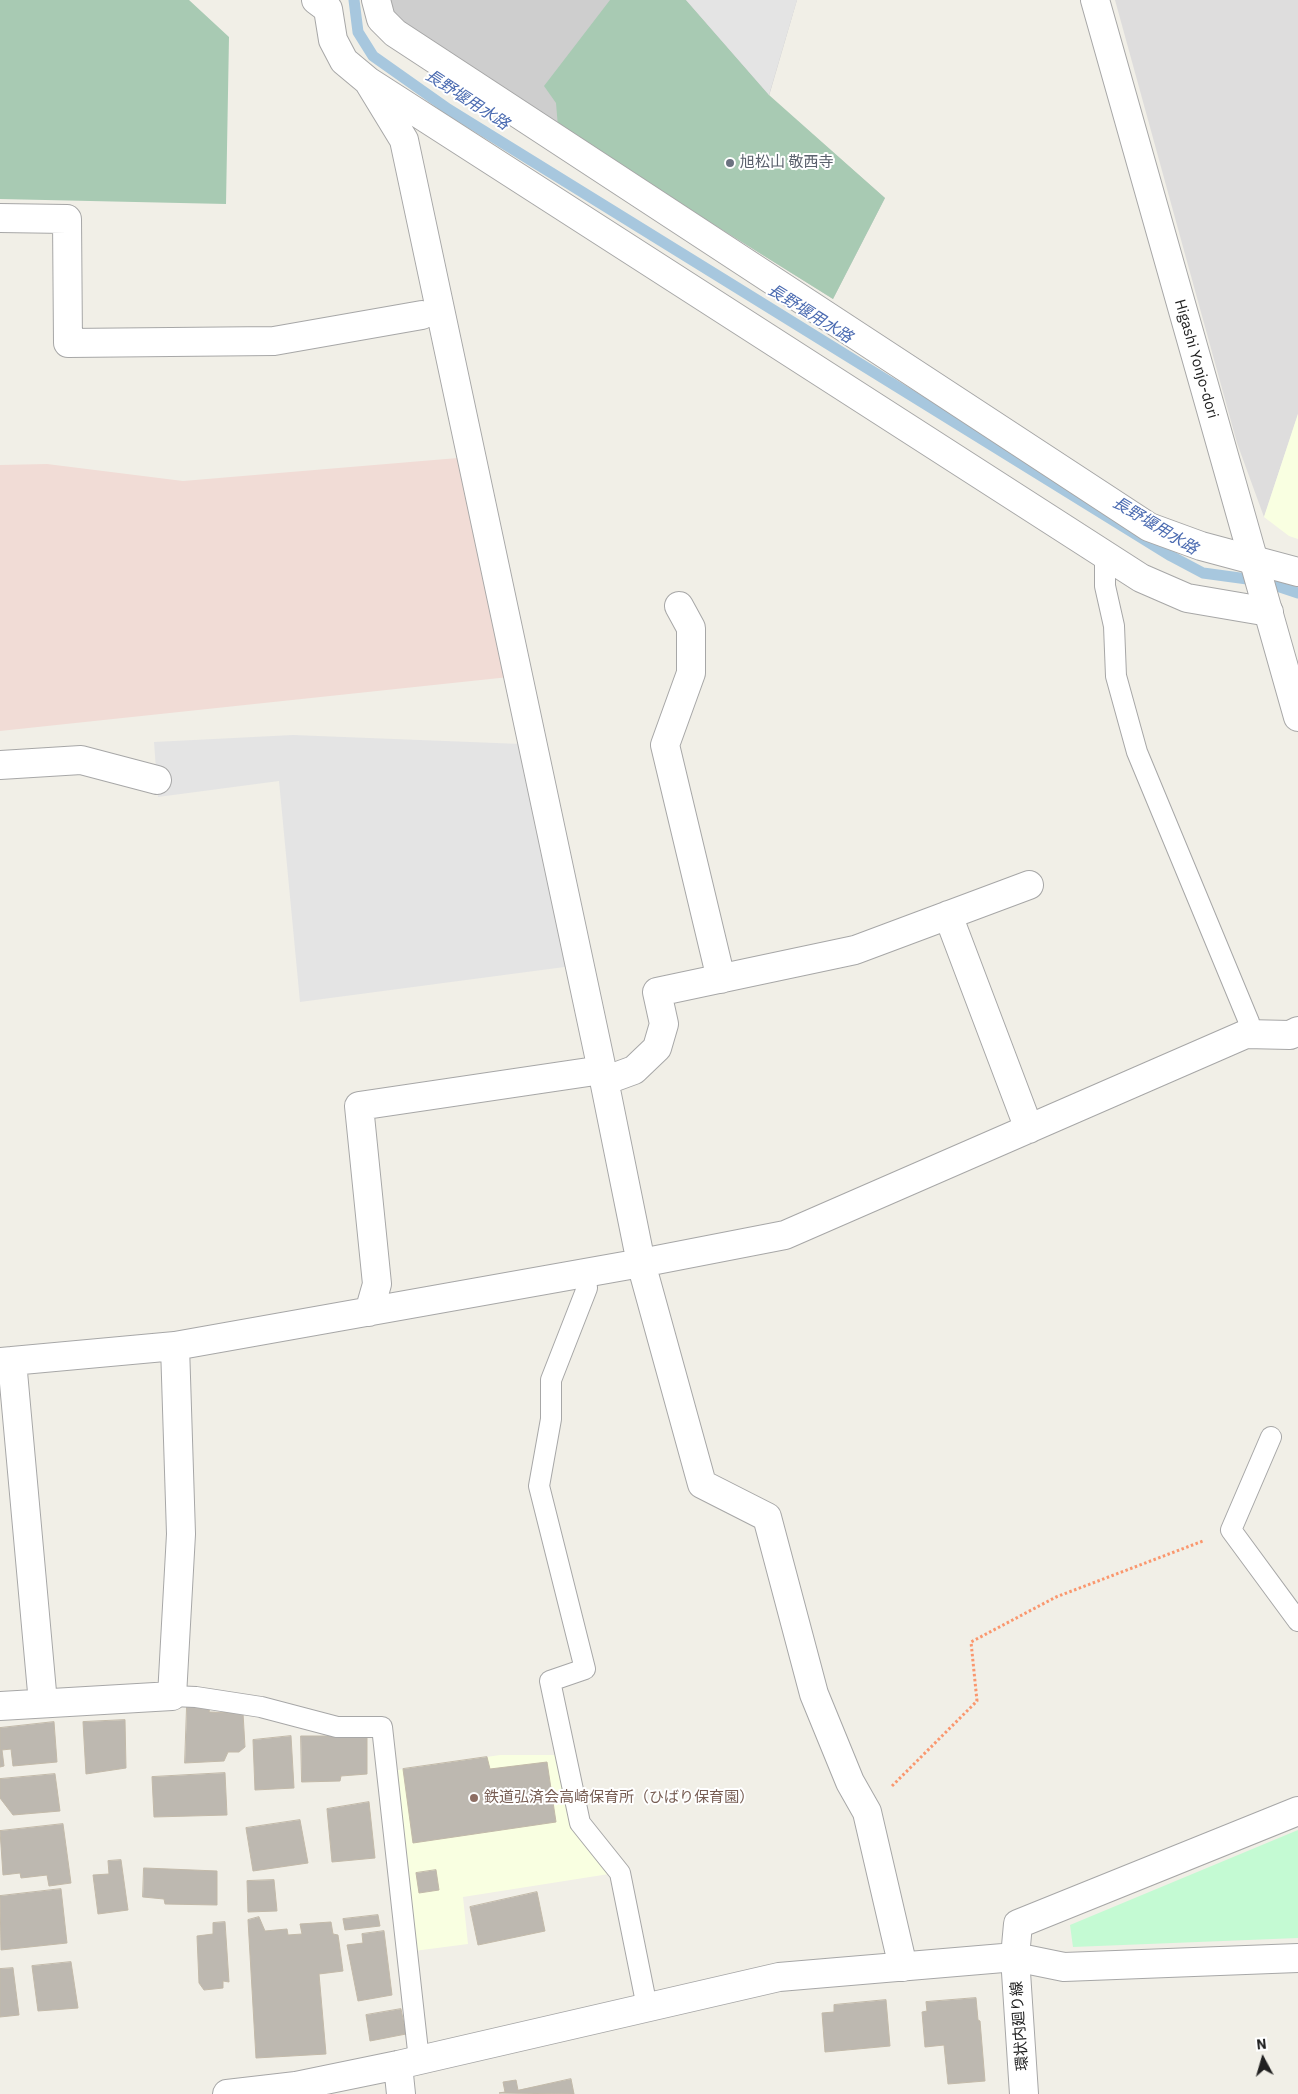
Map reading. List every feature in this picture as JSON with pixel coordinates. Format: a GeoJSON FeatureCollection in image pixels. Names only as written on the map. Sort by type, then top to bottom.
{"type":"FeatureCollection","features":[{"type":"Feature","properties":{"kind":"street"},"geometry":{"type":"LineString","coordinates":[[316,0],[328,9],[333,40],[344,61],[368,81],[1105,555],[1141,578],[1187,598],[1268,610]]}},
{"type":"Feature","properties":{"kind":"street"},"geometry":{"type":"LineString","coordinates":[[376,0],[381,19],[394,33],[1149,527],[1201,546],[1298,572]]}},
{"type":"Feature","properties":{"kind":"street","name":"Higashi Yonjo-dori"},"geometry":{"type":"LineString","coordinates":[[1095,0],[1298,718]]}},
{"type":"Feature","properties":{"kind":"street"},"geometry":{"type":"LineString","coordinates":[[368,81],[404,140],[641,1263],[702,1484],[766,1517],[814,1694],[850,1782],[867,1812],[903,1967]]}},
{"type":"Feature","properties":{"kind":"street"},"geometry":{"type":"LineString","coordinates":[[0,218],[67,219],[68,343],[274,341],[422,315]]}},
{"type":"Feature","properties":{"kind":"street"},"geometry":{"type":"LineString","coordinates":[[679,606],[691,628],[691,673],[665,745],[721,979]]}},
{"type":"Feature","properties":{"kind":"street"},"geometry":{"type":"LineString","coordinates":[[0,765],[82,760],[157,780]]}},
{"type":"Feature","properties":{"kind":"street"},"geometry":{"type":"LineString","coordinates":[[369,1312],[377,1284],[359,1106],[603,1076],[634,1070],[657,1048],[664,1024],[657,992],[855,950],[1028,886]]}},
{"type":"Feature","properties":{"kind":"street"},"geometry":{"type":"LineString","coordinates":[[948,915],[1029,1128]]}},
{"type":"Feature","properties":{"kind":"street"},"geometry":{"type":"LineString","coordinates":[[43,1703],[6,1362],[175,1346],[641,1263],[785,1235],[1246,1034],[1290,1035],[1298,1031]]}},
{"type":"Feature","properties":{"kind":"street"},"geometry":{"type":"LineString","coordinates":[[0,1706],[172,1696],[181,1534],[175,1346]]}},
{"type":"Feature","properties":{"kind":"street","name":"環状内廻り線"},"geometry":{"type":"LineString","coordinates":[[1024,2094],[1015,1957],[1018,1924],[1298,1811]]}},
{"type":"Feature","properties":{"kind":"street"},"geometry":{"type":"LineString","coordinates":[[227,2094],[296,2086],[409,2063],[779,1977],[1015,1957],[1064,1967],[1298,1958]]}},
{"type":"Feature","properties":{"kind":"street"},"geometry":{"type":"LineString","coordinates":[[401,2094],[409,2063]]}},
{"type":"Feature","properties":{"kind":"lane"},"geometry":{"type":"LineString","coordinates":[[1105,555],[1105,586],[1114,626],[1116,676],[1138,752],[1249,1022],[1246,1034]]}},
{"type":"Feature","properties":{"kind":"lane"},"geometry":{"type":"LineString","coordinates":[[585,1272],[587,1288],[551,1380],[551,1419],[539,1486],[585,1669],[550,1681],[580,1823],[620,1873],[647,2007]]}},
{"type":"Feature","properties":{"kind":"lane"},"geometry":{"type":"LineString","coordinates":[[1271,1437],[1232,1530],[1298,1621]]}},
{"type":"Feature","properties":{"kind":"lane"},"geometry":{"type":"LineString","coordinates":[[172,1696],[196,1697],[261,1707],[337,1727],[382,1727],[409,2063]]}},
{"type":"Feature","properties":{"kind":"path"},"geometry":{"type":"LineString","coordinates":[[867,1812],[977,1701],[971,1642],[1056,1598],[1232,1530]]}},
{"type":"Feature","properties":{"kind":"shaded area"},"geometry":{"type":"Polygon","coordinates":[[[0,0],[189,0],[229,37],[226,204],[0,199],[0,0]]]}},
{"type":"Feature","properties":{"kind":"shaded area","name":"旭松山 敬西寺"},"geometry":{"type":"Polygon","coordinates":[[[388,0],[797,0],[769,96],[885,198],[833,299],[493,87],[405,26],[394,15],[388,0]]]}},
{"type":"Feature","properties":{"kind":"shaded area","name":"旭松山 敬西寺"},"geometry":{"type":"Polygon","coordinates":[[[610,0],[686,0],[769,95],[885,198],[833,299],[558,127],[556,103],[544,86],[610,0]]]}},
{"type":"Feature","properties":{"kind":"shaded area"},"geometry":{"type":"Polygon","coordinates":[[[686,0],[797,0],[769,95],[686,0]]]}},
{"type":"Feature","properties":{"kind":"shaded area"},"geometry":{"type":"Polygon","coordinates":[[[1115,0],[1298,0],[1298,414],[1264,517],[1237,443],[1115,0]]]}},
{"type":"Feature","properties":{"kind":"shaded area"},"geometry":{"type":"Polygon","coordinates":[[[1298,414],[1298,539],[1289,536],[1264,517],[1298,414]]]}},
{"type":"Feature","properties":{"kind":"shaded area"},"geometry":{"type":"Polygon","coordinates":[[[458,458],[509,677],[0,731],[0,465],[47,464],[183,481],[458,458]]]}},
{"type":"Feature","properties":{"kind":"shaded area"},"geometry":{"type":"Polygon","coordinates":[[[293,735],[521,744],[572,966],[300,1002],[279,781],[158,797],[154,742],[293,735]]]}},
{"type":"Feature","properties":{"kind":"shaded area"},"geometry":{"type":"Polygon","coordinates":[[[500,1755],[559,1755],[609,1874],[463,1897],[468,1944],[414,1951],[398,1770],[500,1755]]]}},
{"type":"Feature","properties":{"kind":"green space"},"geometry":{"type":"Polygon","coordinates":[[[1298,1830],[1298,1938],[1073,1947],[1070,1925],[1298,1830]]]}},
{"type":"Feature","properties":{"kind":"building"},"geometry":{"type":"Polygon","coordinates":[[[187,1706],[210,1707],[209,1712],[243,1713],[245,1747],[239,1752],[228,1752],[224,1761],[185,1763],[187,1706]]]}},
{"type":"Feature","properties":{"kind":"building"},"geometry":{"type":"Polygon","coordinates":[[[125,1720],[126,1768],[86,1774],[83,1722],[125,1720]]]}},
{"type":"Feature","properties":{"kind":"building"},"geometry":{"type":"Polygon","coordinates":[[[54,1722],[57,1762],[13,1766],[11,1749],[2,1750],[4,1766],[0,1767],[0,1728],[54,1722]]]}},
{"type":"Feature","properties":{"kind":"building"},"geometry":{"type":"Polygon","coordinates":[[[291,1736],[294,1788],[255,1790],[253,1740],[291,1736]]]}},
{"type":"Feature","properties":{"kind":"building"},"geometry":{"type":"Polygon","coordinates":[[[301,1736],[367,1736],[367,1774],[341,1776],[340,1781],[302,1782],[301,1736]]]}},
{"type":"Feature","properties":{"kind":"building"},"geometry":{"type":"Polygon","coordinates":[[[487,1757],[490,1769],[547,1762],[556,1822],[413,1843],[403,1769],[487,1757]]]}},
{"type":"Feature","properties":{"kind":"building"},"geometry":{"type":"Polygon","coordinates":[[[225,1773],[227,1815],[154,1817],[152,1777],[225,1773]]]}},
{"type":"Feature","properties":{"kind":"building"},"geometry":{"type":"Polygon","coordinates":[[[55,1774],[60,1811],[13,1815],[0,1798],[0,1779],[55,1774]]]}},
{"type":"Feature","properties":{"kind":"building"},"geometry":{"type":"Polygon","coordinates":[[[369,1802],[375,1858],[332,1862],[327,1809],[369,1802]]]}},
{"type":"Feature","properties":{"kind":"building"},"geometry":{"type":"Polygon","coordinates":[[[300,1820],[308,1863],[253,1871],[246,1828],[300,1820]]]}},
{"type":"Feature","properties":{"kind":"building"},"geometry":{"type":"Polygon","coordinates":[[[63,1824],[71,1883],[49,1886],[47,1875],[21,1878],[20,1873],[3,1875],[0,1831],[63,1824]]]}},
{"type":"Feature","properties":{"kind":"building"},"geometry":{"type":"Polygon","coordinates":[[[121,1860],[128,1910],[98,1914],[93,1875],[109,1874],[108,1861],[121,1860]]]}},
{"type":"Feature","properties":{"kind":"building"},"geometry":{"type":"Polygon","coordinates":[[[144,1868],[217,1871],[217,1905],[165,1904],[164,1899],[143,1897],[144,1868]]]}},
{"type":"Feature","properties":{"kind":"building"},"geometry":{"type":"Polygon","coordinates":[[[436,1870],[439,1890],[419,1893],[416,1873],[436,1870]]]}},
{"type":"Feature","properties":{"kind":"building"},"geometry":{"type":"Polygon","coordinates":[[[274,1880],[277,1911],[248,1912],[247,1881],[274,1880]]]}},
{"type":"Feature","properties":{"kind":"building"},"geometry":{"type":"Polygon","coordinates":[[[61,1889],[67,1943],[1,1950],[0,1896],[61,1889]]]}},
{"type":"Feature","properties":{"kind":"building"},"geometry":{"type":"Polygon","coordinates":[[[537,1892],[545,1931],[478,1945],[470,1907],[537,1892]]]}},
{"type":"Feature","properties":{"kind":"building"},"geometry":{"type":"Polygon","coordinates":[[[378,1915],[380,1926],[345,1930],[343,1919],[378,1915]]]}},
{"type":"Feature","properties":{"kind":"building"},"geometry":{"type":"Polygon","coordinates":[[[259,1917],[265,1931],[287,1929],[288,1935],[302,1934],[300,1924],[331,1922],[333,1934],[338,1935],[343,1971],[319,1974],[326,2054],[256,2058],[248,1920],[259,1917]]]}},
{"type":"Feature","properties":{"kind":"building"},"geometry":{"type":"Polygon","coordinates":[[[225,1922],[229,1982],[223,1981],[223,1988],[204,1990],[199,1983],[197,1936],[213,1934],[213,1923],[225,1922]]]}},
{"type":"Feature","properties":{"kind":"building"},"geometry":{"type":"Polygon","coordinates":[[[384,1931],[392,1995],[358,2001],[347,1945],[363,1943],[362,1934],[384,1931]]]}},
{"type":"Feature","properties":{"kind":"building"},"geometry":{"type":"Polygon","coordinates":[[[71,1962],[78,2008],[38,2011],[32,1966],[71,1962]]]}},
{"type":"Feature","properties":{"kind":"building"},"geometry":{"type":"Polygon","coordinates":[[[13,1968],[19,2015],[0,2017],[0,1969],[13,1968]]]}},
{"type":"Feature","properties":{"kind":"building"},"geometry":{"type":"Polygon","coordinates":[[[976,1998],[985,2081],[948,2084],[944,2045],[925,2047],[922,2012],[927,2011],[926,2002],[976,1998]]]}},
{"type":"Feature","properties":{"kind":"building"},"geometry":{"type":"Polygon","coordinates":[[[886,2000],[890,2046],[825,2052],[822,2013],[834,2012],[834,2005],[886,2000]]]}},
{"type":"Feature","properties":{"kind":"building"},"geometry":{"type":"Polygon","coordinates":[[[401,2009],[406,2034],[370,2041],[366,2015],[401,2009]]]}},
{"type":"Feature","properties":{"kind":"building"},"geometry":{"type":"Polygon","coordinates":[[[571,2079],[574,2094],[499,2093],[505,2092],[503,2082],[516,2080],[518,2090],[571,2079]]]}},
{"type":"Feature","properties":{"kind":"waterway","name":"長野堰用水路"},"geometry":{"type":"LineString","coordinates":[[354,0],[358,32],[373,56],[448,109],[1171,556],[1203,573],[1262,581],[1298,593]]}},
{"type":"Feature","properties":{"kind":"place","name":"旭松山 敬西寺"},"geometry":{"type":"Point","coordinates":[730,163]}},
{"type":"Feature","properties":{"kind":"place","name":"鉄道弘済会高崎保育所（ひばり保育園）"},"geometry":{"type":"Point","coordinates":[474,1798]}}]}
